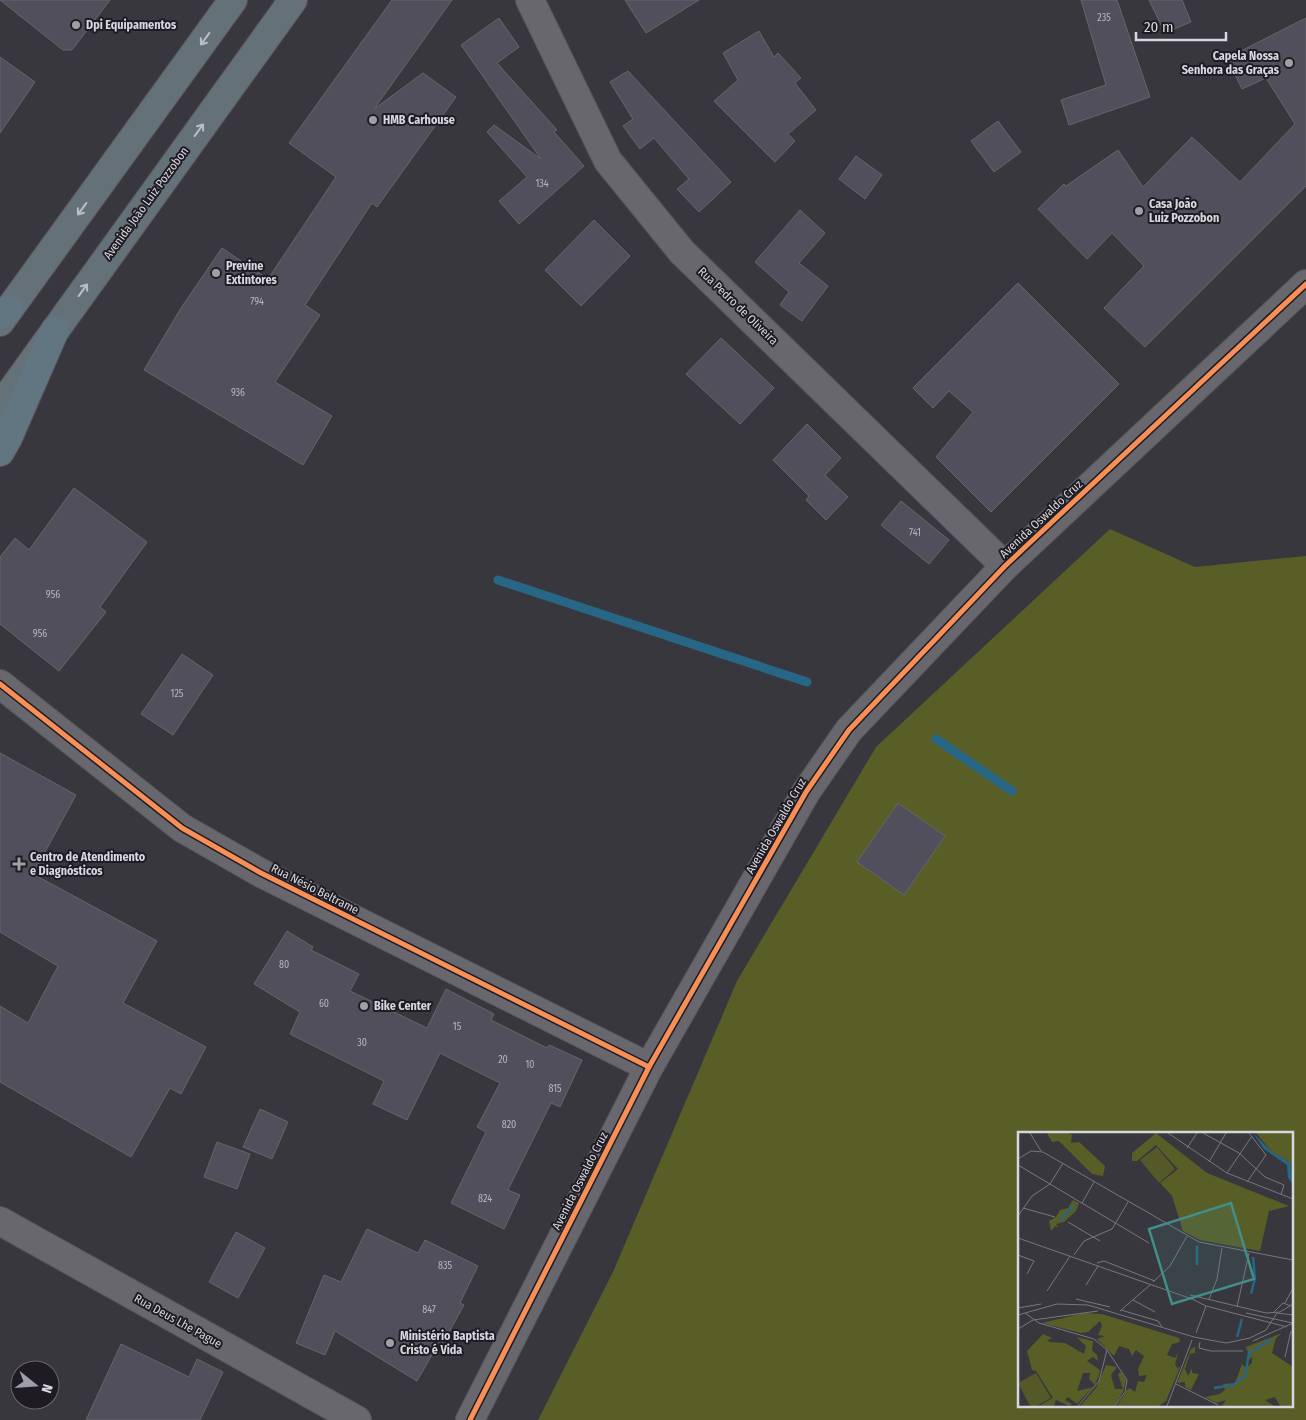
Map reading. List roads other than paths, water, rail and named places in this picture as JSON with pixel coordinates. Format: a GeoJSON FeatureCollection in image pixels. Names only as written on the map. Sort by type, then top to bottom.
{"type":"FeatureCollection","features":[{"type":"Feature","properties":{"kind":"highway"},"geometry":{"type":"LineString","coordinates":[[0,452],[8,438],[55,330]]}},
{"type":"Feature","properties":{"kind":"main road"},"geometry":{"type":"LineString","coordinates":[[3,315],[233,0]]}},
{"type":"Feature","properties":{"kind":"main road","name":"Avenida João Luiz Pozzobon"},"geometry":{"type":"LineString","coordinates":[[0,407],[293,0]]}},
{"type":"Feature","properties":{"kind":"street","name":"Rua Pedro de Oliveira"},"geometry":{"type":"LineString","coordinates":[[530,0],[608,160],[682,252],[1005,566]]}},
{"type":"Feature","properties":{"kind":"street","name":"Avenida Oswaldo Cruz"},"geometry":{"type":"LineString","coordinates":[[470,1420],[648,1067],[806,792],[849,730],[1005,566],[1306,284]]}},
{"type":"Feature","properties":{"kind":"street","name":"Rua Nésio Beltrame"},"geometry":{"type":"LineString","coordinates":[[0,684],[182,828],[261,873],[648,1067]]}},
{"type":"Feature","properties":{"kind":"street","name":"Rua Deus Lhe Pague"},"geometry":{"type":"LineString","coordinates":[[0,1221],[357,1420]]}},
{"type":"Feature","properties":{"kind":"waterway"},"geometry":{"type":"LineString","coordinates":[[498,580],[807,682]]}},
{"type":"Feature","properties":{"kind":"waterway"},"geometry":{"type":"LineString","coordinates":[[936,739],[1012,791]]}},
{"type":"Feature","properties":{"kind":"place","name":"Dpi Equipamentos"},"geometry":{"type":"Point","coordinates":[76,25]}},
{"type":"Feature","properties":{"kind":"place","name":"Capela Nossa Senhora das Graças"},"geometry":{"type":"Point","coordinates":[1289,63]}},
{"type":"Feature","properties":{"kind":"place","name":"HMB Carhouse"},"geometry":{"type":"Point","coordinates":[373,120]}},
{"type":"Feature","properties":{"kind":"place","name":"Casa João Luiz Pozzobon"},"geometry":{"type":"Point","coordinates":[1139,211]}},
{"type":"Feature","properties":{"kind":"place","name":"Previne Extintores"},"geometry":{"type":"Point","coordinates":[216,273]}},
{"type":"Feature","properties":{"kind":"place","name":"Centro de Atendimento e Diagnósticos"},"geometry":{"type":"Point","coordinates":[19,864]}},
{"type":"Feature","properties":{"kind":"place","name":"Bike Center"},"geometry":{"type":"Point","coordinates":[364,1006]}},
{"type":"Feature","properties":{"kind":"place","name":"Ministério Baptista Cristo é Vida"},"geometry":{"type":"Point","coordinates":[390,1343]}}]}
